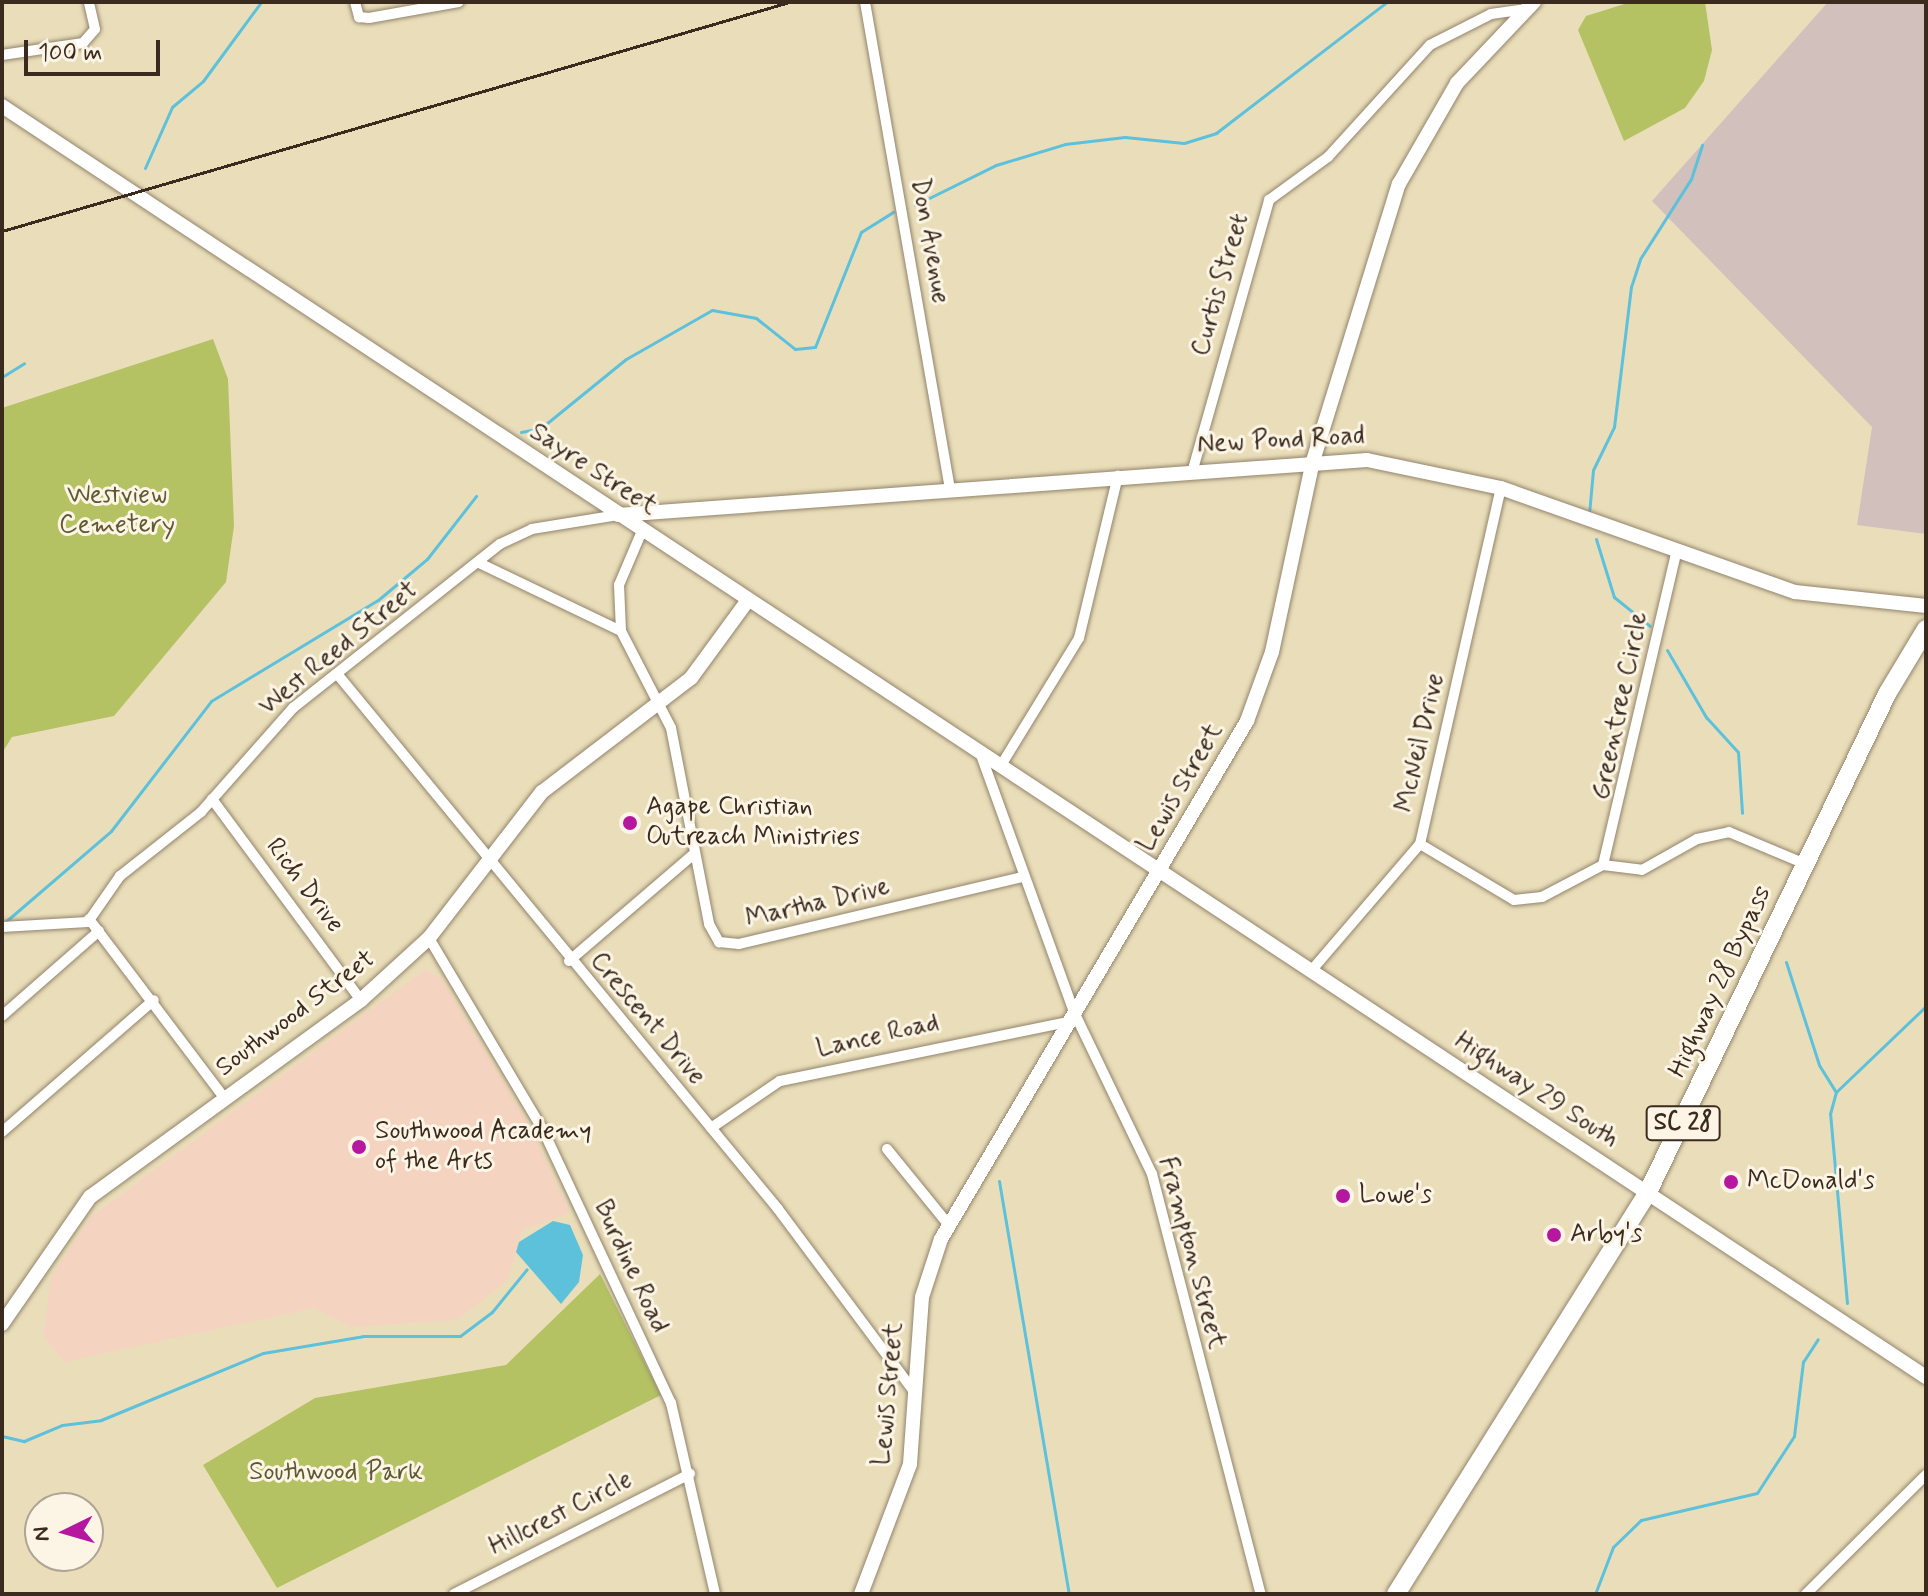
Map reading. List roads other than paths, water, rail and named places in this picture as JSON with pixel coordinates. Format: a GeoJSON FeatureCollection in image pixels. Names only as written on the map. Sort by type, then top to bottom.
{"type":"FeatureCollection","features":[{"type":"Feature","properties":{"kind":"highway","name":"Highway 28 Bypass"},"geometry":{"type":"LineString","coordinates":[[1396,1594],[1647,1194],[1805,864],[1926,629]]}},
{"type":"Feature","properties":{"kind":"street"},"geometry":{"type":"LineString","coordinates":[[2,55],[83,43],[95,29],[89,2]]}},
{"type":"Feature","properties":{"kind":"street"},"geometry":{"type":"LineString","coordinates":[[355,3],[359,17],[369,18],[459,2]]}},
{"type":"Feature","properties":{"kind":"street","name":"Don Avenue"},"geometry":{"type":"LineString","coordinates":[[865,2],[950,488]]}},
{"type":"Feature","properties":{"kind":"street","name":"Lewis Street"},"geometry":{"type":"LineString","coordinates":[[861,1594],[904,1486],[916,1394],[922,1297],[948,1224],[1159,873],[1258,698],[1313,461],[1375,252],[1421,137],[1457,83],[1530,5]]}},
{"type":"Feature","properties":{"kind":"street","name":"Curtis Street"},"geometry":{"type":"LineString","coordinates":[[1193,469],[1269,200],[1328,157],[1430,45],[1491,14],[1530,5]]}},
{"type":"Feature","properties":{"kind":"street","name":"Sayre Street"},"geometry":{"type":"LineString","coordinates":[[2,106],[1159,873]]}},
{"type":"Feature","properties":{"kind":"street","name":"New Pond Road"},"geometry":{"type":"LineString","coordinates":[[618,515],[1313,461],[1408,463],[1501,488],[1676,553],[1795,592],[1926,606]]}},
{"type":"Feature","properties":{"kind":"street"},"geometry":{"type":"LineString","coordinates":[[1000,767],[1079,638],[1118,476]]}},
{"type":"Feature","properties":{"kind":"street","name":"McNeil Drive"},"geometry":{"type":"LineString","coordinates":[[1311,971],[1420,844],[1501,488]]}},
{"type":"Feature","properties":{"kind":"street","name":"West Reed Street"},"geometry":{"type":"LineString","coordinates":[[89,919],[120,876],[212,799],[293,708],[479,563],[532,529],[618,515]]}},
{"type":"Feature","properties":{"kind":"street","name":"Martha Drive"},"geometry":{"type":"LineString","coordinates":[[642,531],[619,585],[621,631],[662,702],[709,924],[719,942],[732,945],[1022,877]]}},
{"type":"Feature","properties":{"kind":"street","name":"Greentree Circle"},"geometry":{"type":"LineString","coordinates":[[1603,865],[1676,553]]}},
{"type":"Feature","properties":{"kind":"street"},"geometry":{"type":"LineString","coordinates":[[479,563],[621,631]]}},
{"type":"Feature","properties":{"kind":"street","name":"Southwood Street"},"geometry":{"type":"LineString","coordinates":[[2,1324],[90,1197],[361,1000],[429,938],[486,862],[564,770],[662,702],[718,648],[748,600]]}},
{"type":"Feature","properties":{"kind":"street","name":"Crescent Drive"},"geometry":{"type":"LineString","coordinates":[[338,675],[486,862],[711,1128],[916,1394]]}},
{"type":"Feature","properties":{"kind":"street","name":"Frampton Street"},"geometry":{"type":"LineString","coordinates":[[981,755],[1070,1017],[1152,1174],[1261,1594]]}},
{"type":"Feature","properties":{"kind":"street","name":"Rich Drive"},"geometry":{"type":"LineString","coordinates":[[212,799],[361,1000]]}},
{"type":"Feature","properties":{"kind":"street"},"geometry":{"type":"LineString","coordinates":[[1420,844],[1514,900],[1542,897],[1603,865],[1642,870],[1697,839],[1729,832],[1805,864]]}},
{"type":"Feature","properties":{"kind":"street"},"geometry":{"type":"LineString","coordinates":[[569,961],[694,854]]}},
{"type":"Feature","properties":{"kind":"street","name":"Highway 29 South"},"geometry":{"type":"LineString","coordinates":[[1159,873],[1926,1377]]}},
{"type":"Feature","properties":{"kind":"street"},"geometry":{"type":"LineString","coordinates":[[2,927],[89,919],[154,1000],[225,1099]]}},
{"type":"Feature","properties":{"kind":"street"},"geometry":{"type":"LineString","coordinates":[[2,1016],[99,931]]}},
{"type":"Feature","properties":{"kind":"street","name":"Burdine Road"},"geometry":{"type":"LineString","coordinates":[[429,938],[543,1130],[671,1403],[690,1474],[715,1594]]}},
{"type":"Feature","properties":{"kind":"street"},"geometry":{"type":"LineString","coordinates":[[2,1132],[154,1000]]}},
{"type":"Feature","properties":{"kind":"street","name":"Lance Road"},"geometry":{"type":"LineString","coordinates":[[711,1128],[780,1081],[1070,1017]]}},
{"type":"Feature","properties":{"kind":"street"},"geometry":{"type":"LineString","coordinates":[[887,1149],[948,1224]]}},
{"type":"Feature","properties":{"kind":"street","name":"Hillcrest Circle"},"geometry":{"type":"LineString","coordinates":[[454,1594],[690,1474]]}},
{"type":"Feature","properties":{"kind":"street"},"geometry":{"type":"LineString","coordinates":[[1806,1594],[1926,1475]]}},
{"type":"Feature","properties":{"kind":"water"},"geometry":{"type":"Polygon","coordinates":[[[553,1221],[570,1225],[583,1255],[579,1282],[561,1304],[516,1252],[519,1242],[553,1221]]]}},
{"type":"Feature","properties":{"kind":"waterway"},"geometry":{"type":"LineString","coordinates":[[145,168],[172,107],[203,81],[261,2]]}},
{"type":"Feature","properties":{"kind":"waterway"},"geometry":{"type":"LineString","coordinates":[[915,205],[996,165],[1065,144],[1125,137],[1184,143],[1216,133],[1387,2]]}},
{"type":"Feature","properties":{"kind":"waterway"},"geometry":{"type":"LineString","coordinates":[[1589,514],[1593,470],[1614,427],[1631,287],[1640,259],[1691,179],[1702,145]]}},
{"type":"Feature","properties":{"kind":"waterway"},"geometry":{"type":"LineString","coordinates":[[521,432],[541,428],[626,359],[712,310],[756,318],[795,349],[815,347],[861,232],[893,212]]}},
{"type":"Feature","properties":{"kind":"waterway"},"geometry":{"type":"LineString","coordinates":[[2,377],[24,363]]}},
{"type":"Feature","properties":{"kind":"waterway"},"geometry":{"type":"LineString","coordinates":[[4,923],[111,831],[211,701],[378,600],[427,559],[476,496]]}},
{"type":"Feature","properties":{"kind":"waterway"},"geometry":{"type":"LineString","coordinates":[[1596,539],[1614,597],[1650,626]]}},
{"type":"Feature","properties":{"kind":"waterway"},"geometry":{"type":"LineString","coordinates":[[1667,650],[1706,717],[1738,752],[1742,813]]}},
{"type":"Feature","properties":{"kind":"waterway"},"geometry":{"type":"LineString","coordinates":[[1786,962],[1819,1065],[1836,1092]]}},
{"type":"Feature","properties":{"kind":"waterway"},"geometry":{"type":"LineString","coordinates":[[1847,1303],[1830,1114],[1836,1092],[1926,1006]]}},
{"type":"Feature","properties":{"kind":"waterway"},"geometry":{"type":"LineString","coordinates":[[999,1181],[1069,1594]]}},
{"type":"Feature","properties":{"kind":"waterway"},"geometry":{"type":"LineString","coordinates":[[2,1436],[24,1441],[62,1425],[101,1420],[263,1353],[363,1336],[460,1336],[492,1312],[527,1269]]}},
{"type":"Feature","properties":{"kind":"waterway"},"geometry":{"type":"LineString","coordinates":[[1595,1594],[1613,1547],[1641,1520],[1757,1493],[1794,1436],[1803,1362],[1818,1339]]}},
{"type":"Feature","properties":{"kind":"railway"},"geometry":{"type":"LineString","coordinates":[[2,231],[789,2]]}},
{"type":"Feature","properties":{"kind":"place","name":"Agape Christian Outreach Ministries"},"geometry":{"type":"Point","coordinates":[630,823]}},
{"type":"Feature","properties":{"kind":"place","name":"Southwood Academy of the Arts"},"geometry":{"type":"Point","coordinates":[359,1147]}},
{"type":"Feature","properties":{"kind":"place","name":"McDonald's"},"geometry":{"type":"Point","coordinates":[1731,1182]}},
{"type":"Feature","properties":{"kind":"place","name":"Lowe's"},"geometry":{"type":"Point","coordinates":[1343,1196]}},
{"type":"Feature","properties":{"kind":"place","name":"Arby's"},"geometry":{"type":"Point","coordinates":[1554,1235]}},
{"type":"Feature","properties":{"kind":"park label","name":"Westview Cemetery"},"geometry":{"type":"Point","coordinates":[117,511]}},
{"type":"Feature","properties":{"kind":"park label","name":"Southwood Park"},"geometry":{"type":"Point","coordinates":[336,1473]}}]}
